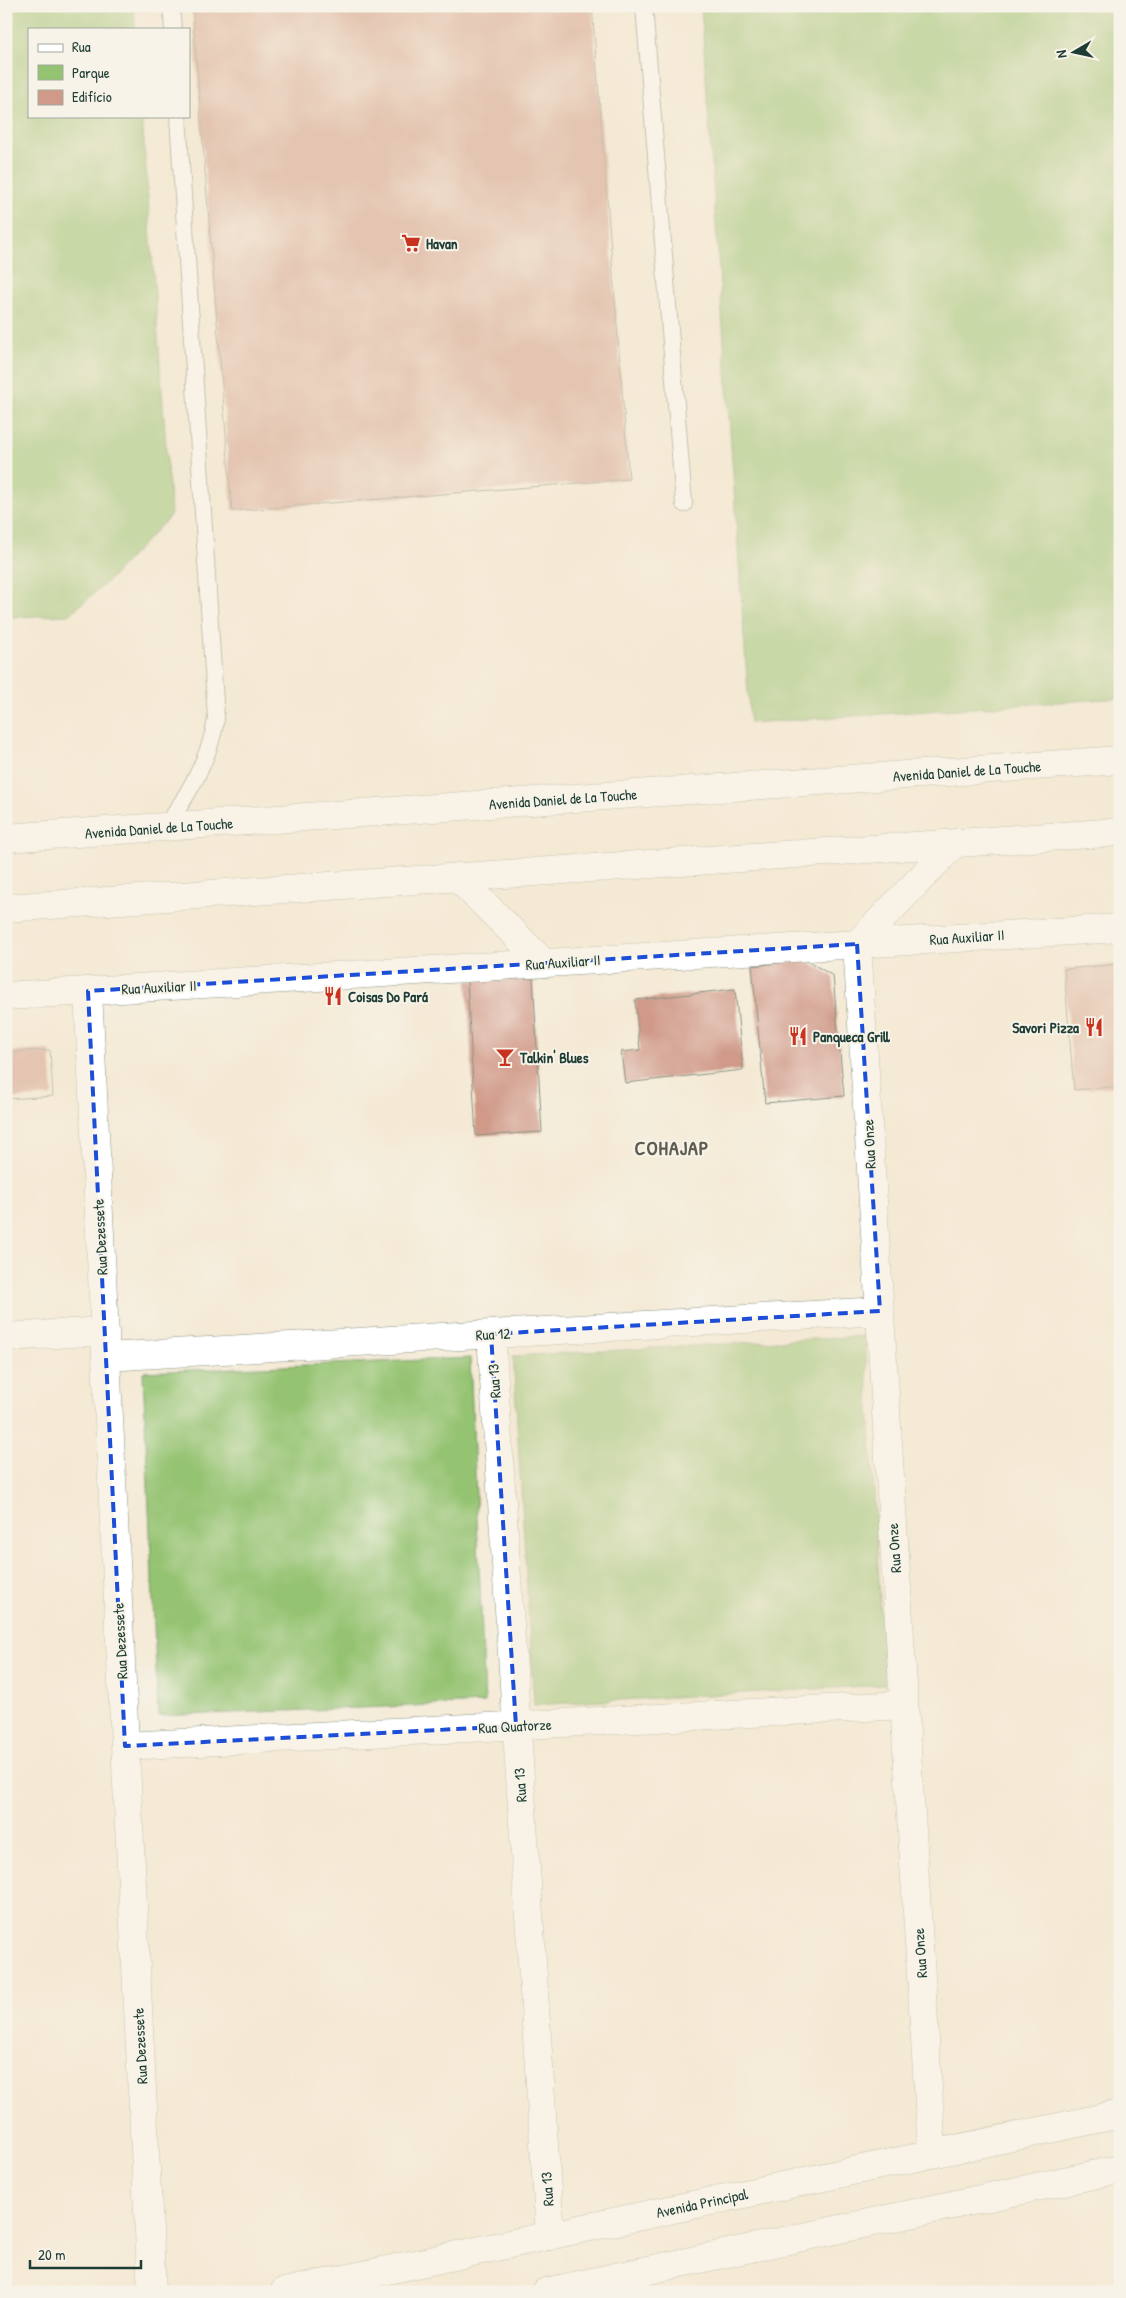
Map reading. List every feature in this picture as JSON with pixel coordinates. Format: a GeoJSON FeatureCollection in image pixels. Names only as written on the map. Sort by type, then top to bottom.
{"type":"FeatureCollection","features":[{"type":"Feature","properties":{"kind":"street","name":"Avenida Daniel de La Touche"},"geometry":{"type":"LineString","coordinates":[[6,838],[1120,760]]}},
{"type":"Feature","properties":{"kind":"street"},"geometry":{"type":"LineString","coordinates":[[6,908],[1120,832]]}},
{"type":"Feature","properties":{"kind":"street"},"geometry":{"type":"LineString","coordinates":[[857,944],[955,843]]}},
{"type":"Feature","properties":{"kind":"street"},"geometry":{"type":"LineString","coordinates":[[457,877],[544,963]]}},
{"type":"Feature","properties":{"kind":"street","name":"Rua Auxiliar II"},"geometry":{"type":"LineString","coordinates":[[6,996],[1120,928]]}},
{"type":"Feature","properties":{"kind":"street","name":"Rua Onze"},"geometry":{"type":"LineString","coordinates":[[857,944],[932,2153]]}},
{"type":"Feature","properties":{"kind":"street","name":"Rua Dezessete"},"geometry":{"type":"LineString","coordinates":[[88,991],[152,2292]]}},
{"type":"Feature","properties":{"kind":"street","name":"Rua 12"},"geometry":{"type":"LineString","coordinates":[[6,1337],[106,1344],[491,1334],[880,1311]]}},
{"type":"Feature","properties":{"kind":"street","name":"Rua 13"},"geometry":{"type":"LineString","coordinates":[[491,1334],[550,2236]]}},
{"type":"Feature","properties":{"kind":"street","name":"Rua Quatorze"},"geometry":{"type":"LineString","coordinates":[[125,1746],[904,1705]]}},
{"type":"Feature","properties":{"kind":"street","name":"Avenida Principal"},"geometry":{"type":"LineString","coordinates":[[284,2292],[1120,2114]]}},
{"type":"Feature","properties":{"kind":"street"},"geometry":{"type":"LineString","coordinates":[[546,2292],[1120,2169]]}},
{"type":"Feature","properties":{"kind":"lane"},"geometry":{"type":"LineString","coordinates":[[172,6],[173,28]]}},
{"type":"Feature","properties":{"kind":"lane"},"geometry":{"type":"LineString","coordinates":[[644,6],[684,504]]}},
{"type":"Feature","properties":{"kind":"lane"},"geometry":{"type":"LineString","coordinates":[[166,827],[189,792],[208,752],[216,719],[178,118]]}},
{"type":"Feature","properties":{"kind":"highlighted area"},"geometry":{"type":"Polygon","coordinates":[[[857,944],[880,1311],[491,1334],[516,1726],[125,1746],[88,991],[857,944]]]}},
{"type":"Feature","properties":{"kind":"green space"},"geometry":{"type":"Polygon","coordinates":[[[6,6],[134,6],[135,28],[28,28],[28,118],[142,118],[171,515],[109,580],[69,615],[6,617],[6,6]]]}},
{"type":"Feature","properties":{"kind":"green space"},"geometry":{"type":"Polygon","coordinates":[[[701,6],[1120,6],[1120,698],[750,723],[701,6]]]}},
{"type":"Feature","properties":{"kind":"green space"},"geometry":{"type":"Polygon","coordinates":[[[865,1336],[885,1685],[534,1705],[513,1356],[865,1336]]]}},
{"type":"Feature","properties":{"kind":"green space"},"geometry":{"type":"Polygon","coordinates":[[[470,1358],[485,1703],[158,1716],[143,1372],[470,1358]]]}},
{"type":"Feature","properties":{"kind":"building","name":"Havan"},"geometry":{"type":"Polygon","coordinates":[[[192,6],[592,6],[629,479],[232,511],[192,6]]]}},
{"type":"Feature","properties":{"kind":"building","name":"Panqueca Grill"},"geometry":{"type":"Polygon","coordinates":[[[806,960],[833,976],[844,1096],[765,1103],[752,966],[806,960]]]}},
{"type":"Feature","properties":{"kind":"building","name":"Savori Pizza"},"geometry":{"type":"Polygon","coordinates":[[[1120,964],[1120,1086],[1074,1090],[1064,969],[1120,964]]]}},
{"type":"Feature","properties":{"kind":"building","name":"Talkin' Blues"},"geometry":{"type":"Polygon","coordinates":[[[533,978],[542,1132],[476,1136],[467,981],[533,978]]]}},
{"type":"Feature","properties":{"kind":"building"},"geometry":{"type":"Polygon","coordinates":[[[735,989],[743,1070],[625,1083],[621,1052],[640,1050],[635,1000],[735,989]]]}},
{"type":"Feature","properties":{"kind":"building"},"geometry":{"type":"Polygon","coordinates":[[[50,1050],[53,1096],[6,1099],[6,1052],[50,1050]]]}},
{"type":"Feature","properties":{"kind":"place","name":"Havan"},"geometry":{"type":"Point","coordinates":[411,243]}},
{"type":"Feature","properties":{"kind":"place","name":"Coisas Do Pará"},"geometry":{"type":"Point","coordinates":[333,996]}},
{"type":"Feature","properties":{"kind":"place","name":"Savori Pizza"},"geometry":{"type":"Point","coordinates":[1094,1027]}},
{"type":"Feature","properties":{"kind":"place","name":"Panqueca Grill"},"geometry":{"type":"Point","coordinates":[798,1036]}},
{"type":"Feature","properties":{"kind":"place","name":"Talkin' Blues"},"geometry":{"type":"Point","coordinates":[505,1057]}},
{"type":"Feature","properties":{"kind":"district","name":"COHAJAP"},"geometry":{"type":"Point","coordinates":[672,1147]}}]}
